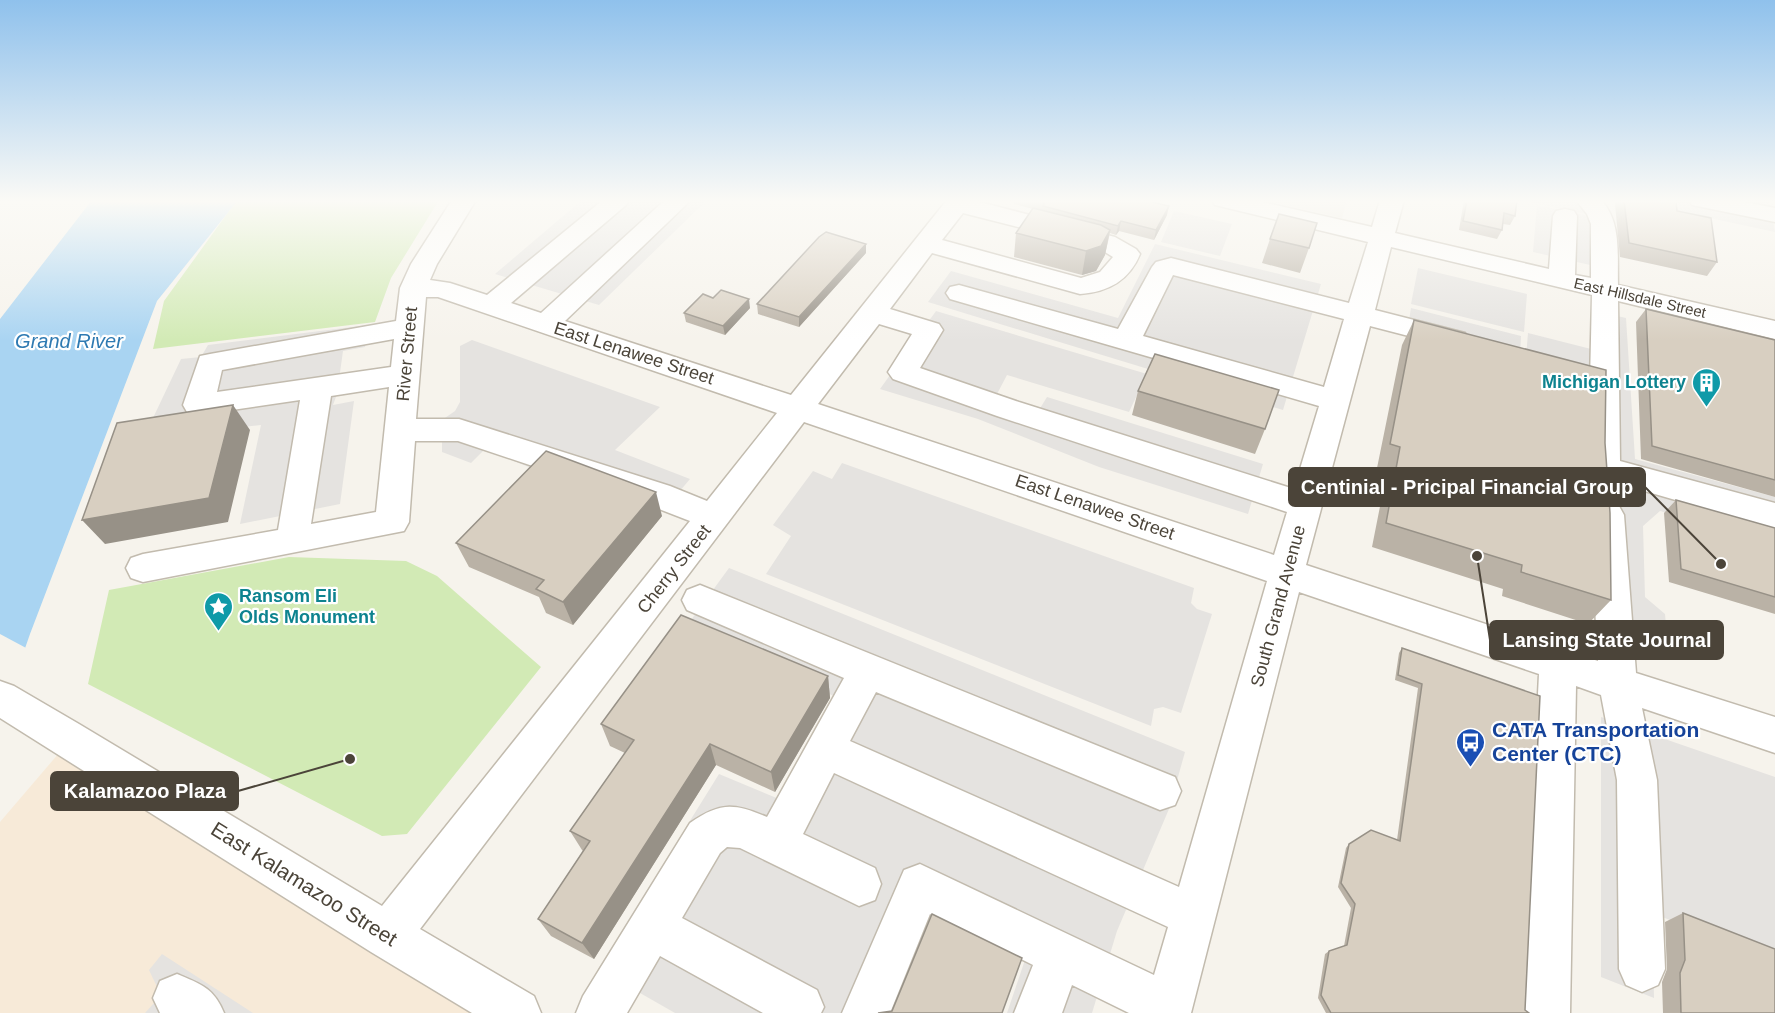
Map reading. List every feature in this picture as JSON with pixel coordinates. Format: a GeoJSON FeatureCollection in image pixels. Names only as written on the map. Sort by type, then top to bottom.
{"type":"FeatureCollection","features":[{"type":"Feature","properties":{"kind":"street","name":"River Street"},"geometry":{"type":"LineString","coordinates":[[294,540],[392,522],[413,288],[434,247]]}},
{"type":"Feature","properties":{"kind":"street"},"geometry":{"type":"LineString","coordinates":[[492,305],[561,247]]}},
{"type":"Feature","properties":{"kind":"street"},"geometry":{"type":"LineString","coordinates":[[546,323],[628,247]]}},
{"type":"Feature","properties":{"kind":"street","name":"Cherry Street"},"geometry":{"type":"LineString","coordinates":[[387,936],[923,247]]}},
{"type":"Feature","properties":{"kind":"street"},"geometry":{"type":"LineString","coordinates":[[938,247],[1080,286],[1093,286],[1107,280],[1123,265],[1127,254],[1115,247]]}},
{"type":"Feature","properties":{"kind":"street","name":"South Grand Avenue"},"geometry":{"type":"LineString","coordinates":[[1167,1010],[1378,247]]}},
{"type":"Feature","properties":{"kind":"street","name":"East Hillsdale Street"},"geometry":{"type":"LineString","coordinates":[[1428,247],[1775,330]]}},
{"type":"Feature","properties":{"kind":"street"},"geometry":{"type":"LineString","coordinates":[[1562,279],[1564,247]]}},
{"type":"Feature","properties":{"kind":"street"},"geometry":{"type":"LineString","coordinates":[[1603,247],[1605,290],[1594,383],[1604,468],[1618,684],[1637,780],[1642,969]]}},
{"type":"Feature","properties":{"kind":"street"},"geometry":{"type":"LineString","coordinates":[[1126,341],[1161,273],[1165,268],[1172,266],[1359,313],[1483,348]]}},
{"type":"Feature","properties":{"kind":"street","name":"East Lenawee Street"},"geometry":{"type":"LineString","coordinates":[[413,288],[441,289],[492,305],[1775,735]]}},
{"type":"Feature","properties":{"kind":"street"},"geometry":{"type":"LineString","coordinates":[[959,293],[1334,400]]}},
{"type":"Feature","properties":{"kind":"street"},"geometry":{"type":"LineString","coordinates":[[872,313],[929,330],[903,372],[1008,409],[1305,505]]}},
{"type":"Feature","properties":{"kind":"street"},"geometry":{"type":"LineString","coordinates":[[404,375],[198,405],[210,363],[408,328]]}},
{"type":"Feature","properties":{"kind":"street"},"geometry":{"type":"LineString","coordinates":[[143,567],[294,540],[295,518],[317,388]]}},
{"type":"Feature","properties":{"kind":"street"},"geometry":{"type":"LineString","coordinates":[[400,430],[459,430],[658,495],[714,518]]}},
{"type":"Feature","properties":{"kind":"street"},"geometry":{"type":"LineString","coordinates":[[1604,468],[1775,516]]}},
{"type":"Feature","properties":{"kind":"street"},"geometry":{"type":"LineString","coordinates":[[700,600],[1160,790]]}},
{"type":"Feature","properties":{"kind":"street"},"geometry":{"type":"LineString","coordinates":[[1546,1013],[1558,664]]}},
{"type":"Feature","properties":{"kind":"street"},"geometry":{"type":"LineString","coordinates":[[776,843],[868,671]]}},
{"type":"Feature","properties":{"kind":"street","name":"East Kalamazoo Street"},"geometry":{"type":"LineString","coordinates":[[0,698],[71,739],[506,1010]]}},
{"type":"Feature","properties":{"kind":"street"},"geometry":{"type":"LineString","coordinates":[[825,749],[1193,916]]}},
{"type":"Feature","properties":{"kind":"street"},"geometry":{"type":"LineString","coordinates":[[600,1013],[705,838],[722,826],[743,828],[859,884]]}},
{"type":"Feature","properties":{"kind":"street"},"geometry":{"type":"LineString","coordinates":[[866,1013],[920,886],[1061,954],[1167,1010]]}},
{"type":"Feature","properties":{"kind":"street"},"geometry":{"type":"LineString","coordinates":[[652,927],[800,1007]]}},
{"type":"Feature","properties":{"kind":"street"},"geometry":{"type":"LineString","coordinates":[[1038,1013],[1061,954]]}},
{"type":"Feature","properties":{"kind":"shaded area"},"geometry":{"type":"Polygon","coordinates":[[[526,247],[658,247],[599,305],[495,274],[526,247]]]}},
{"type":"Feature","properties":{"kind":"shaded area"},"geometry":{"type":"Polygon","coordinates":[[[1153,247],[1169,247],[1321,284],[1283,410],[928,302],[951,271],[1118,318],[1153,247]]]}},
{"type":"Feature","properties":{"kind":"shaded area"},"geometry":{"type":"Polygon","coordinates":[[[1183,247],[1223,247],[1220,256],[1183,247]]]}},
{"type":"Feature","properties":{"kind":"shaded area"},"geometry":{"type":"Polygon","coordinates":[[[1533,247],[1599,247],[1599,267],[1533,252],[1533,247]]]}},
{"type":"Feature","properties":{"kind":"shaded area"},"geometry":{"type":"Polygon","coordinates":[[[1418,268],[1527,294],[1524,332],[1411,304],[1418,268]]]}},
{"type":"Feature","properties":{"kind":"shaded area"},"geometry":{"type":"Polygon","coordinates":[[[1411,308],[1521,336],[1520,356],[1526,357],[1528,333],[1591,349],[1591,393],[1405,345],[1411,308]]]}},
{"type":"Feature","properties":{"kind":"shaded area"},"geometry":{"type":"Polygon","coordinates":[[[1591,310],[1626,318],[1635,459],[1775,497],[1775,542],[1660,511],[1643,526],[1645,597],[1665,614],[1669,658],[1594,633],[1596,448],[1591,310]]]}},
{"type":"Feature","properties":{"kind":"shaded area"},"geometry":{"type":"Polygon","coordinates":[[[936,311],[1147,374],[1129,412],[1007,375],[997,394],[1039,410],[1047,397],[1263,464],[1248,514],[1099,467],[978,419],[880,389],[936,311]]]}},
{"type":"Feature","properties":{"kind":"shaded area"},"geometry":{"type":"Polygon","coordinates":[[[368,325],[365,347],[343,351],[337,394],[333,405],[354,401],[340,504],[240,524],[261,425],[143,439],[181,359],[201,357],[208,345],[368,325]]]}},
{"type":"Feature","properties":{"kind":"shaded area"},"geometry":{"type":"Polygon","coordinates":[[[472,340],[660,407],[615,450],[690,479],[663,511],[553,470],[548,475],[485,449],[471,463],[442,452],[442,420],[455,411],[460,402],[460,346],[472,340]]]}},
{"type":"Feature","properties":{"kind":"shaded area"},"geometry":{"type":"Polygon","coordinates":[[[842,463],[1194,588],[1191,603],[1197,609],[1212,614],[1181,713],[1163,707],[1154,709],[1151,726],[766,574],[791,536],[773,525],[813,471],[832,479],[842,463]]]}},
{"type":"Feature","properties":{"kind":"shaded area"},"geometry":{"type":"Polygon","coordinates":[[[729,568],[1185,752],[1169,809],[1117,931],[1092,1013],[1007,1013],[1028,951],[927,903],[880,1013],[675,1013],[598,969],[719,774],[779,799],[834,696],[683,631],[729,568]]]}},
{"type":"Feature","properties":{"kind":"shaded area"},"geometry":{"type":"Polygon","coordinates":[[[1601,717],[1775,777],[1775,961],[1652,913],[1654,998],[1601,977],[1601,717]]]}},
{"type":"Feature","properties":{"kind":"shaded area"},"geometry":{"type":"Polygon","coordinates":[[[71,739],[517,1013],[0,1013],[0,822],[71,739]]]}},
{"type":"Feature","properties":{"kind":"shaded area"},"geometry":{"type":"Polygon","coordinates":[[[162,954],[253,1013],[145,1013],[154,1003],[158,989],[149,970],[162,954]]]}},
{"type":"Feature","properties":{"kind":"green space"},"geometry":{"type":"Polygon","coordinates":[[[203,247],[410,247],[391,278],[375,322],[153,349],[164,301],[203,247]]]}},
{"type":"Feature","properties":{"kind":"green space"},"geometry":{"type":"Polygon","coordinates":[[[289,557],[406,561],[437,576],[541,667],[407,834],[382,836],[88,684],[109,590],[289,557]]]}},
{"type":"Feature","properties":{"kind":"water","name":"Grand River"},"geometry":{"type":"Polygon","coordinates":[[[55,247],[200,247],[157,301],[30,634],[0,720],[0,319],[55,247]]]}},
{"type":"Feature","properties":{"kind":"pier"},"geometry":{"type":"Polygon","coordinates":[[[0,634],[28,649],[3,721],[0,723],[0,634]]]}},
{"type":"Feature","properties":{"kind":"building"},"geometry":{"type":"Polygon","coordinates":[[[809,247],[863,247],[799,317],[757,304],[809,247]]]}},
{"type":"Feature","properties":{"kind":"building"},"geometry":{"type":"Polygon","coordinates":[[[1072,247],[1097,247],[1086,251],[1072,247]]]}},
{"type":"Feature","properties":{"kind":"building"},"geometry":{"type":"Polygon","coordinates":[[[1649,247],[1715,247],[1717,262],[1649,247]]]}},
{"type":"Feature","properties":{"kind":"building"},"geometry":{"type":"Polygon","coordinates":[[[721,290],[749,299],[723,326],[684,313],[703,294],[713,298],[721,290]]]}},
{"type":"Feature","properties":{"kind":"building","name":"Michigan Lottery"},"geometry":{"type":"Polygon","coordinates":[[[1646,309],[1775,340],[1775,480],[1652,446],[1646,309]]]}},
{"type":"Feature","properties":{"kind":"building"},"geometry":{"type":"Polygon","coordinates":[[[1414,320],[1606,370],[1605,443],[1610,513],[1611,600],[1521,572],[1522,565],[1386,523],[1400,447],[1390,444],[1414,320]]]}},
{"type":"Feature","properties":{"kind":"building"},"geometry":{"type":"Polygon","coordinates":[[[1155,354],[1279,390],[1265,429],[1138,391],[1155,354]]]}},
{"type":"Feature","properties":{"kind":"building"},"geometry":{"type":"Polygon","coordinates":[[[233,405],[209,498],[82,520],[117,423],[233,405]]]}},
{"type":"Feature","properties":{"kind":"building"},"geometry":{"type":"Polygon","coordinates":[[[546,451],[656,492],[563,602],[536,589],[544,580],[456,543],[546,451]]]}},
{"type":"Feature","properties":{"kind":"building"},"geometry":{"type":"Polygon","coordinates":[[[1676,500],[1775,528],[1775,597],[1681,569],[1676,500]]]}},
{"type":"Feature","properties":{"kind":"building"},"geometry":{"type":"Polygon","coordinates":[[[681,615],[828,676],[771,772],[710,744],[582,943],[538,919],[590,841],[570,831],[634,740],[601,724],[681,615]]]}},
{"type":"Feature","properties":{"kind":"building","name":"CATA Transportation Center (CTC)"},"geometry":{"type":"Polygon","coordinates":[[[1402,648],[1540,696],[1525,1010],[1529,1013],[1331,1013],[1321,995],[1329,951],[1347,945],[1355,904],[1341,883],[1349,844],[1371,830],[1400,841],[1422,684],[1398,675],[1402,648]]]}},
{"type":"Feature","properties":{"kind":"building"},"geometry":{"type":"Polygon","coordinates":[[[1683,913],[1775,949],[1775,1013],[1681,1013],[1680,973],[1685,960],[1683,913]]]}},
{"type":"Feature","properties":{"kind":"building"},"geometry":{"type":"Polygon","coordinates":[[[932,914],[1022,958],[1002,1013],[878,1013],[892,1011],[932,914]]]}},
{"type":"Feature","properties":{"kind":"place","name":"Michigan Lottery"},"geometry":{"type":"Point","coordinates":[1707,408]}},
{"type":"Feature","properties":{"kind":"place","name":"Lansing State Journal"},"geometry":{"type":"Point","coordinates":[1477,556]}},
{"type":"Feature","properties":{"kind":"place","name":"Centinial - Pricipal Financial Group"},"geometry":{"type":"Point","coordinates":[1721,564]}},
{"type":"Feature","properties":{"kind":"place","name":"Ransom Eli Olds Monument"},"geometry":{"type":"Point","coordinates":[218,632]}},
{"type":"Feature","properties":{"kind":"place","name":"Kalamazoo Plaza"},"geometry":{"type":"Point","coordinates":[350,759]}},
{"type":"Feature","properties":{"kind":"place","name":"CATA Transportation Center (CTC)"},"geometry":{"type":"Point","coordinates":[1471,768]}}]}
